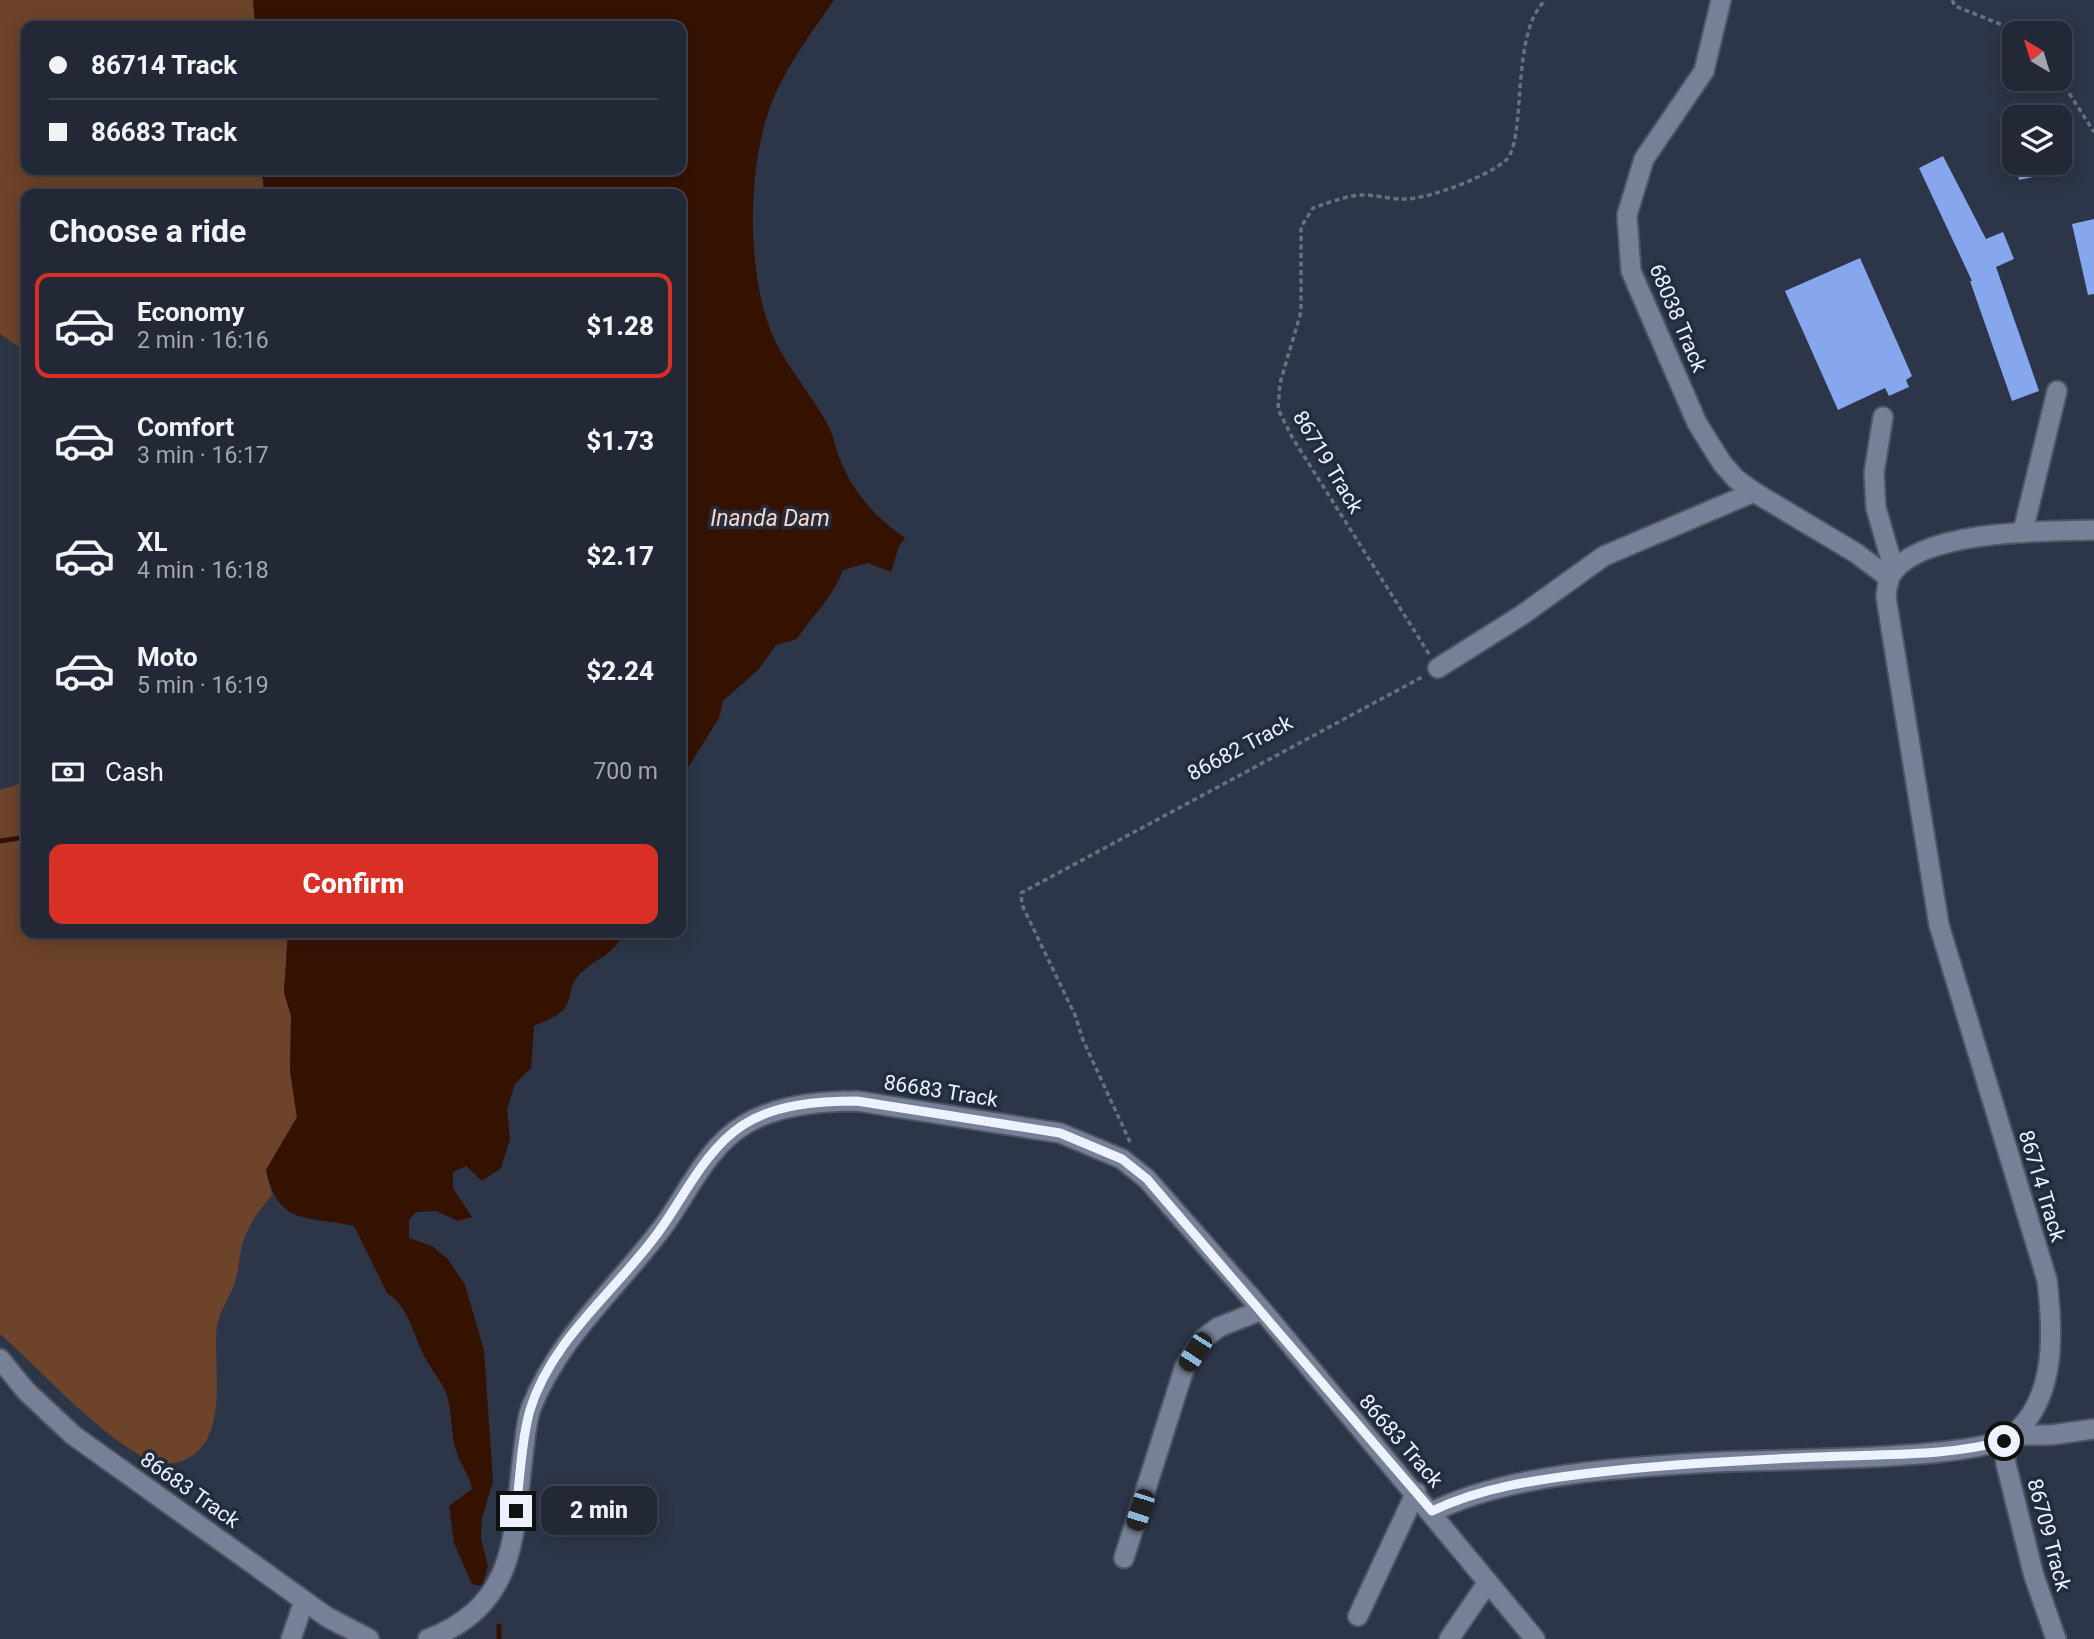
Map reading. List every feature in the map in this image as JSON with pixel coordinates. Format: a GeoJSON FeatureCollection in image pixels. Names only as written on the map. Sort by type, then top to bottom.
{"type":"FeatureCollection","features":[{"type":"Feature","properties":{"kind":"street","name":"68038 Track"},"geometry":{"type":"LineString","coordinates":[[1721,0],[1704,71],[1644,159],[1627,215],[1631,271],[1697,423],[1735,479],[1892,574]]}},
{"type":"Feature","properties":{"kind":"street"},"geometry":{"type":"LineString","coordinates":[[2022,531],[2057,391]]}},
{"type":"Feature","properties":{"kind":"street","name":"86714 Track"},"geometry":{"type":"LineString","coordinates":[[1883,417],[1874,472],[1876,508],[1892,574],[1886,597],[1939,925],[2048,1280],[2051,1316],[2050,1361],[2035,1406],[2009,1438]]}},
{"type":"Feature","properties":{"kind":"street"},"geometry":{"type":"LineString","coordinates":[[1438,668],[1522,615],[1604,556],[1754,492]]}},
{"type":"Feature","properties":{"kind":"street"},"geometry":{"type":"LineString","coordinates":[[1892,574],[1905,561],[1953,542],[2022,531],[2094,530]]}},
{"type":"Feature","properties":{"kind":"street","name":"86683 Track"},"geometry":{"type":"LineString","coordinates":[[428,1639],[478,1609],[494,1592],[503,1577],[514,1531],[530,1410],[556,1357],[645,1250],[716,1151],[743,1125],[773,1113],[825,1101],[857,1101],[1060,1133],[1122,1159],[1147,1179],[1262,1310],[1432,1511],[1535,1639]]}},
{"type":"Feature","properties":{"kind":"street"},"geometry":{"type":"LineString","coordinates":[[1124,1558],[1185,1367],[1204,1338],[1219,1326],[1262,1310]]}},
{"type":"Feature","properties":{"kind":"street","name":"86683 Track"},"geometry":{"type":"LineString","coordinates":[[0,1359],[26,1391],[73,1435],[212,1532],[304,1601],[369,1639]]}},
{"type":"Feature","properties":{"kind":"street"},"geometry":{"type":"LineString","coordinates":[[1432,1511],[1464,1496],[1525,1482],[1616,1470],[1714,1462],[1915,1454],[2009,1438],[2094,1429]]}},
{"type":"Feature","properties":{"kind":"street","name":"86709 Track"},"geometry":{"type":"LineString","coordinates":[[2009,1438],[2006,1464],[2034,1576],[2056,1639]]}},
{"type":"Feature","properties":{"kind":"street"},"geometry":{"type":"LineString","coordinates":[[1358,1616],[1416,1492]]}},
{"type":"Feature","properties":{"kind":"street"},"geometry":{"type":"LineString","coordinates":[[1449,1639],[1488,1583]]}},
{"type":"Feature","properties":{"kind":"street"},"geometry":{"type":"LineString","coordinates":[[291,1639],[304,1601]]}},
{"type":"Feature","properties":{"kind":"path","name":"86719 Track"},"geometry":{"type":"LineString","coordinates":[[1438,668],[1292,437],[1278,409],[1280,383],[1301,312],[1301,227],[1312,208],[1321,205],[1360,195],[1407,199],[1444,190],[1493,170],[1509,158],[1515,137],[1524,51],[1536,8],[1546,0]]}},
{"type":"Feature","properties":{"kind":"path"},"geometry":{"type":"LineString","coordinates":[[1952,0],[1955,6],[2002,25]]}},
{"type":"Feature","properties":{"kind":"path"},"geometry":{"type":"LineString","coordinates":[[2068,91],[2094,132]]}},
{"type":"Feature","properties":{"kind":"path","name":"86682 Track"},"geometry":{"type":"LineString","coordinates":[[1130,1143],[1083,1040],[1075,1014],[1022,905],[1021,893],[1438,668]]}},
{"type":"Feature","properties":{"kind":"shaded area"},"geometry":{"type":"Polygon","coordinates":[[[0,0],[253,0],[255,21],[21,21],[21,175],[260,175],[264,189],[21,189],[21,349],[0,334],[0,0]]]}},
{"type":"Feature","properties":{"kind":"shaded area"},"geometry":{"type":"Polygon","coordinates":[[[21,784],[21,938],[288,938],[284,992],[291,1016],[290,1071],[297,1117],[266,1170],[272,1195],[247,1231],[235,1282],[218,1320],[216,1401],[208,1438],[198,1451],[182,1461],[166,1463],[150,1460],[122,1443],[85,1414],[0,1334],[0,790],[21,784]]]}},
{"type":"Feature","properties":{"kind":"water","name":"Inanda Dam"},"geometry":{"type":"Polygon","coordinates":[[[253,0],[834,0],[782,81],[762,134],[754,189],[757,276],[762,302],[775,340],[829,427],[851,481],[874,512],[905,538],[899,546],[891,572],[868,563],[843,570],[828,597],[797,639],[776,645],[759,669],[723,701],[719,718],[686,771],[686,189],[264,189],[260,175],[686,175],[686,21],[255,21],[253,0]]]}},
{"type":"Feature","properties":{"kind":"water"},"geometry":{"type":"Polygon","coordinates":[[[288,938],[621,938],[609,952],[575,979],[563,1010],[534,1026],[531,1068],[515,1084],[507,1109],[510,1139],[501,1168],[482,1181],[466,1166],[453,1172],[453,1188],[472,1217],[458,1221],[436,1211],[416,1212],[409,1220],[409,1238],[432,1246],[448,1259],[465,1285],[484,1350],[493,1481],[482,1518],[481,1539],[488,1566],[482,1586],[472,1584],[454,1543],[449,1506],[472,1489],[456,1450],[448,1398],[423,1354],[407,1316],[402,1307],[387,1293],[354,1226],[308,1218],[287,1210],[278,1201],[266,1170],[297,1117],[290,1071],[291,1016],[284,992],[288,938]]]}},
{"type":"Feature","properties":{"kind":"building"},"geometry":{"type":"Polygon","coordinates":[[[1943,156],[1986,239],[2003,232],[2014,259],[1996,267],[2039,391],[2012,401],[1972,281],[1919,168],[1943,156]]]}},
{"type":"Feature","properties":{"kind":"building"},"geometry":{"type":"Polygon","coordinates":[[[2018,175],[2042,175],[2019,180],[2018,175]]]}},
{"type":"Feature","properties":{"kind":"building"},"geometry":{"type":"Polygon","coordinates":[[[2094,219],[2094,294],[2088,295],[2072,224],[2094,219]]]}},
{"type":"Feature","properties":{"kind":"building"},"geometry":{"type":"Polygon","coordinates":[[[1860,258],[1912,376],[1906,380],[1909,387],[1889,396],[1885,388],[1838,410],[1785,291],[1860,258]]]}},
{"type":"Feature","properties":{"kind":"waterway"},"geometry":{"type":"LineString","coordinates":[[0,841],[21,838]]}},
{"type":"Feature","properties":{"kind":"waterway"},"geometry":{"type":"LineString","coordinates":[[499,1626],[499,1639]]}},
{"type":"Feature","properties":{"kind":"route"},"geometry":{"type":"LineString","coordinates":[[516,1511],[530,1410],[556,1357],[571,1335],[645,1250],[716,1151],[743,1125],[799,1105],[825,1101],[857,1101],[1060,1133],[1122,1159],[1147,1179],[1432,1511],[1464,1496],[1525,1482],[1616,1470],[1714,1462],[1915,1454],[2004,1441]]}}]}
